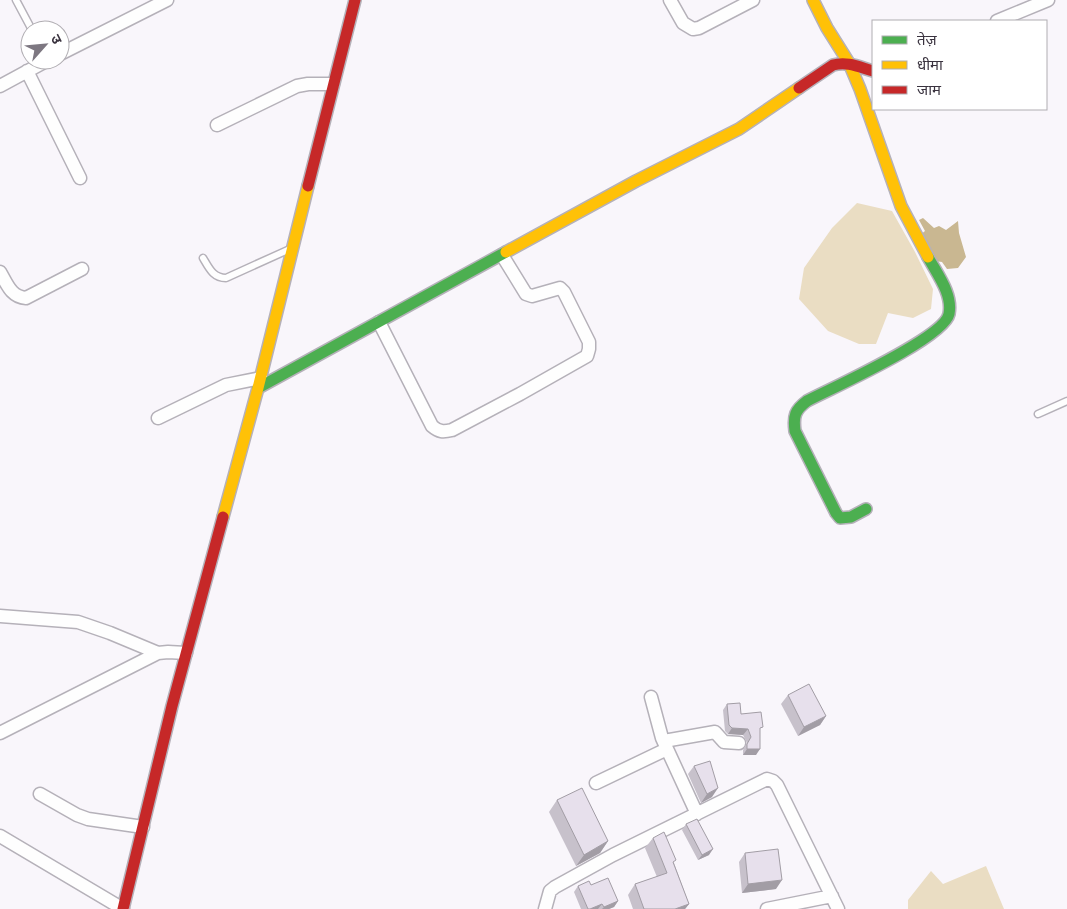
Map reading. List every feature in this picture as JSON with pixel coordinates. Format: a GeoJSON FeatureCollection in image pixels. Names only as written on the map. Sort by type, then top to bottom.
{"type":"FeatureCollection","features":[{"type":"Feature","properties":{"kind":"street"},"geometry":{"type":"LineString","coordinates":[[70,49],[167,0]]}},
{"type":"Feature","properties":{"kind":"street"},"geometry":{"type":"LineString","coordinates":[[0,836],[123,909],[186,653],[259,383],[354,0]]}},
{"type":"Feature","properties":{"kind":"street"},"geometry":{"type":"LineString","coordinates":[[670,0],[683,23],[692,29],[698,28],[753,0]]}},
{"type":"Feature","properties":{"kind":"street"},"geometry":{"type":"LineString","coordinates":[[813,0],[827,28],[849,63],[872,123],[900,206],[948,292],[950,312],[947,320],[941,327],[916,344],[819,394],[795,411],[792,416],[795,431],[836,514],[844,519],[866,509]]}},
{"type":"Feature","properties":{"kind":"street"},"geometry":{"type":"LineString","coordinates":[[999,20],[1048,0]]}},
{"type":"Feature","properties":{"kind":"street"},"geometry":{"type":"LineString","coordinates":[[158,418],[226,385],[259,383],[379,322],[636,182],[738,129],[833,65],[841,62],[849,63],[872,71]]}},
{"type":"Feature","properties":{"kind":"street"},"geometry":{"type":"LineString","coordinates":[[0,86],[27,71],[80,178]]}},
{"type":"Feature","properties":{"kind":"street"},"geometry":{"type":"LineString","coordinates":[[217,125],[297,86],[333,84]]}},
{"type":"Feature","properties":{"kind":"street"},"geometry":{"type":"LineString","coordinates":[[379,322],[432,426],[438,431],[443,432],[452,430],[587,356],[588,342],[564,292],[560,288],[532,296],[526,294],[502,255]]}},
{"type":"Feature","properties":{"kind":"street"},"geometry":{"type":"LineString","coordinates":[[0,272],[12,293],[18,298],[26,298],[82,269]]}},
{"type":"Feature","properties":{"kind":"street"},"geometry":{"type":"LineString","coordinates":[[0,616],[78,622],[158,653]]}},
{"type":"Feature","properties":{"kind":"street"},"geometry":{"type":"LineString","coordinates":[[0,733],[158,653],[186,653]]}},
{"type":"Feature","properties":{"kind":"street"},"geometry":{"type":"LineString","coordinates":[[651,697],[665,745],[697,814]]}},
{"type":"Feature","properties":{"kind":"street"},"geometry":{"type":"LineString","coordinates":[[596,783],[665,745],[715,732],[724,742],[739,743]]}},
{"type":"Feature","properties":{"kind":"street"},"geometry":{"type":"LineString","coordinates":[[545,909],[550,891],[555,887],[613,855],[762,780],[768,779],[777,785],[838,909]]}},
{"type":"Feature","properties":{"kind":"street"},"geometry":{"type":"LineString","coordinates":[[40,794],[77,815],[88,819],[143,827]]}},
{"type":"Feature","properties":{"kind":"street"},"geometry":{"type":"LineString","coordinates":[[767,909],[832,896]]}},
{"type":"Feature","properties":{"kind":"lane"},"geometry":{"type":"LineString","coordinates":[[16,0],[27,20]]}},
{"type":"Feature","properties":{"kind":"lane"},"geometry":{"type":"LineString","coordinates":[[203,258],[215,275],[220,278],[226,278],[293,248]]}},
{"type":"Feature","properties":{"kind":"lane"},"geometry":{"type":"LineString","coordinates":[[1038,414],[1067,401]]}},
{"type":"Feature","properties":{"kind":"shaded area"},"geometry":{"type":"Polygon","coordinates":[[[857,203],[892,211],[933,289],[931,309],[913,318],[888,313],[876,344],[859,344],[828,331],[799,299],[804,268],[832,228],[857,203]]]}},
{"type":"Feature","properties":{"kind":"shaded area"},"geometry":{"type":"Polygon","coordinates":[[[923,218],[934,228],[939,226],[946,230],[958,221],[959,233],[966,257],[958,268],[947,269],[942,262],[935,261],[920,235],[925,231],[919,220],[923,218]]]}},
{"type":"Feature","properties":{"kind":"shaded area"},"geometry":{"type":"Polygon","coordinates":[[[986,866],[1004,909],[908,909],[908,900],[931,871],[943,884],[986,866]]]}},
{"type":"Feature","properties":{"kind":"building"},"geometry":{"type":"Polygon","coordinates":[[[809,684],[826,716],[804,727],[788,695],[809,684]]]}},
{"type":"Feature","properties":{"kind":"building"},"geometry":{"type":"Polygon","coordinates":[[[740,703],[741,714],[761,712],[763,727],[760,728],[760,749],[747,749],[747,744],[751,737],[748,729],[732,728],[729,725],[727,704],[740,703]]]}},
{"type":"Feature","properties":{"kind":"building"},"geometry":{"type":"Polygon","coordinates":[[[710,761],[718,788],[707,794],[694,766],[710,761]]]}},
{"type":"Feature","properties":{"kind":"building"},"geometry":{"type":"Polygon","coordinates":[[[582,788],[608,841],[584,855],[557,800],[582,788]]]}},
{"type":"Feature","properties":{"kind":"building"},"geometry":{"type":"Polygon","coordinates":[[[697,819],[713,849],[702,855],[686,824],[697,819]]]}},
{"type":"Feature","properties":{"kind":"building"},"geometry":{"type":"Polygon","coordinates":[[[664,832],[676,860],[673,862],[689,904],[675,909],[644,909],[635,884],[667,873],[653,838],[664,832]]]}},
{"type":"Feature","properties":{"kind":"building"},"geometry":{"type":"Polygon","coordinates":[[[778,849],[782,880],[748,884],[745,853],[778,849]]]}},
{"type":"Feature","properties":{"kind":"building"},"geometry":{"type":"Polygon","coordinates":[[[608,878],[618,901],[604,907],[602,904],[588,909],[578,886],[589,881],[591,885],[608,878]]]}},
{"type":"Feature","properties":{"kind":"traffic: fast"},"geometry":{"type":"LineString","coordinates":[[258,388],[506,252]]}},
{"type":"Feature","properties":{"kind":"traffic: fast"},"geometry":{"type":"LineString","coordinates":[[866,509],[851,517],[840,518],[795,431],[794,421],[797,410],[807,401],[886,362],[928,336],[942,324],[949,314],[949,299],[928,257]]}},
{"type":"Feature","properties":{"kind":"traffic: slow"},"geometry":{"type":"LineString","coordinates":[[813,0],[827,28],[849,63],[901,206],[928,257]]}},
{"type":"Feature","properties":{"kind":"traffic: slow"},"geometry":{"type":"LineString","coordinates":[[506,252],[636,181],[739,129],[799,88]]}},
{"type":"Feature","properties":{"kind":"traffic: slow"},"geometry":{"type":"LineString","coordinates":[[223,517],[258,388],[308,186]]}},
{"type":"Feature","properties":{"kind":"traffic: jam"},"geometry":{"type":"LineString","coordinates":[[308,186],[355,0]]}},
{"type":"Feature","properties":{"kind":"traffic: jam"},"geometry":{"type":"LineString","coordinates":[[799,88],[833,65],[848,64],[872,71]]}},
{"type":"Feature","properties":{"kind":"traffic: jam"},"geometry":{"type":"LineString","coordinates":[[123,909],[172,706],[223,517]]}}]}
